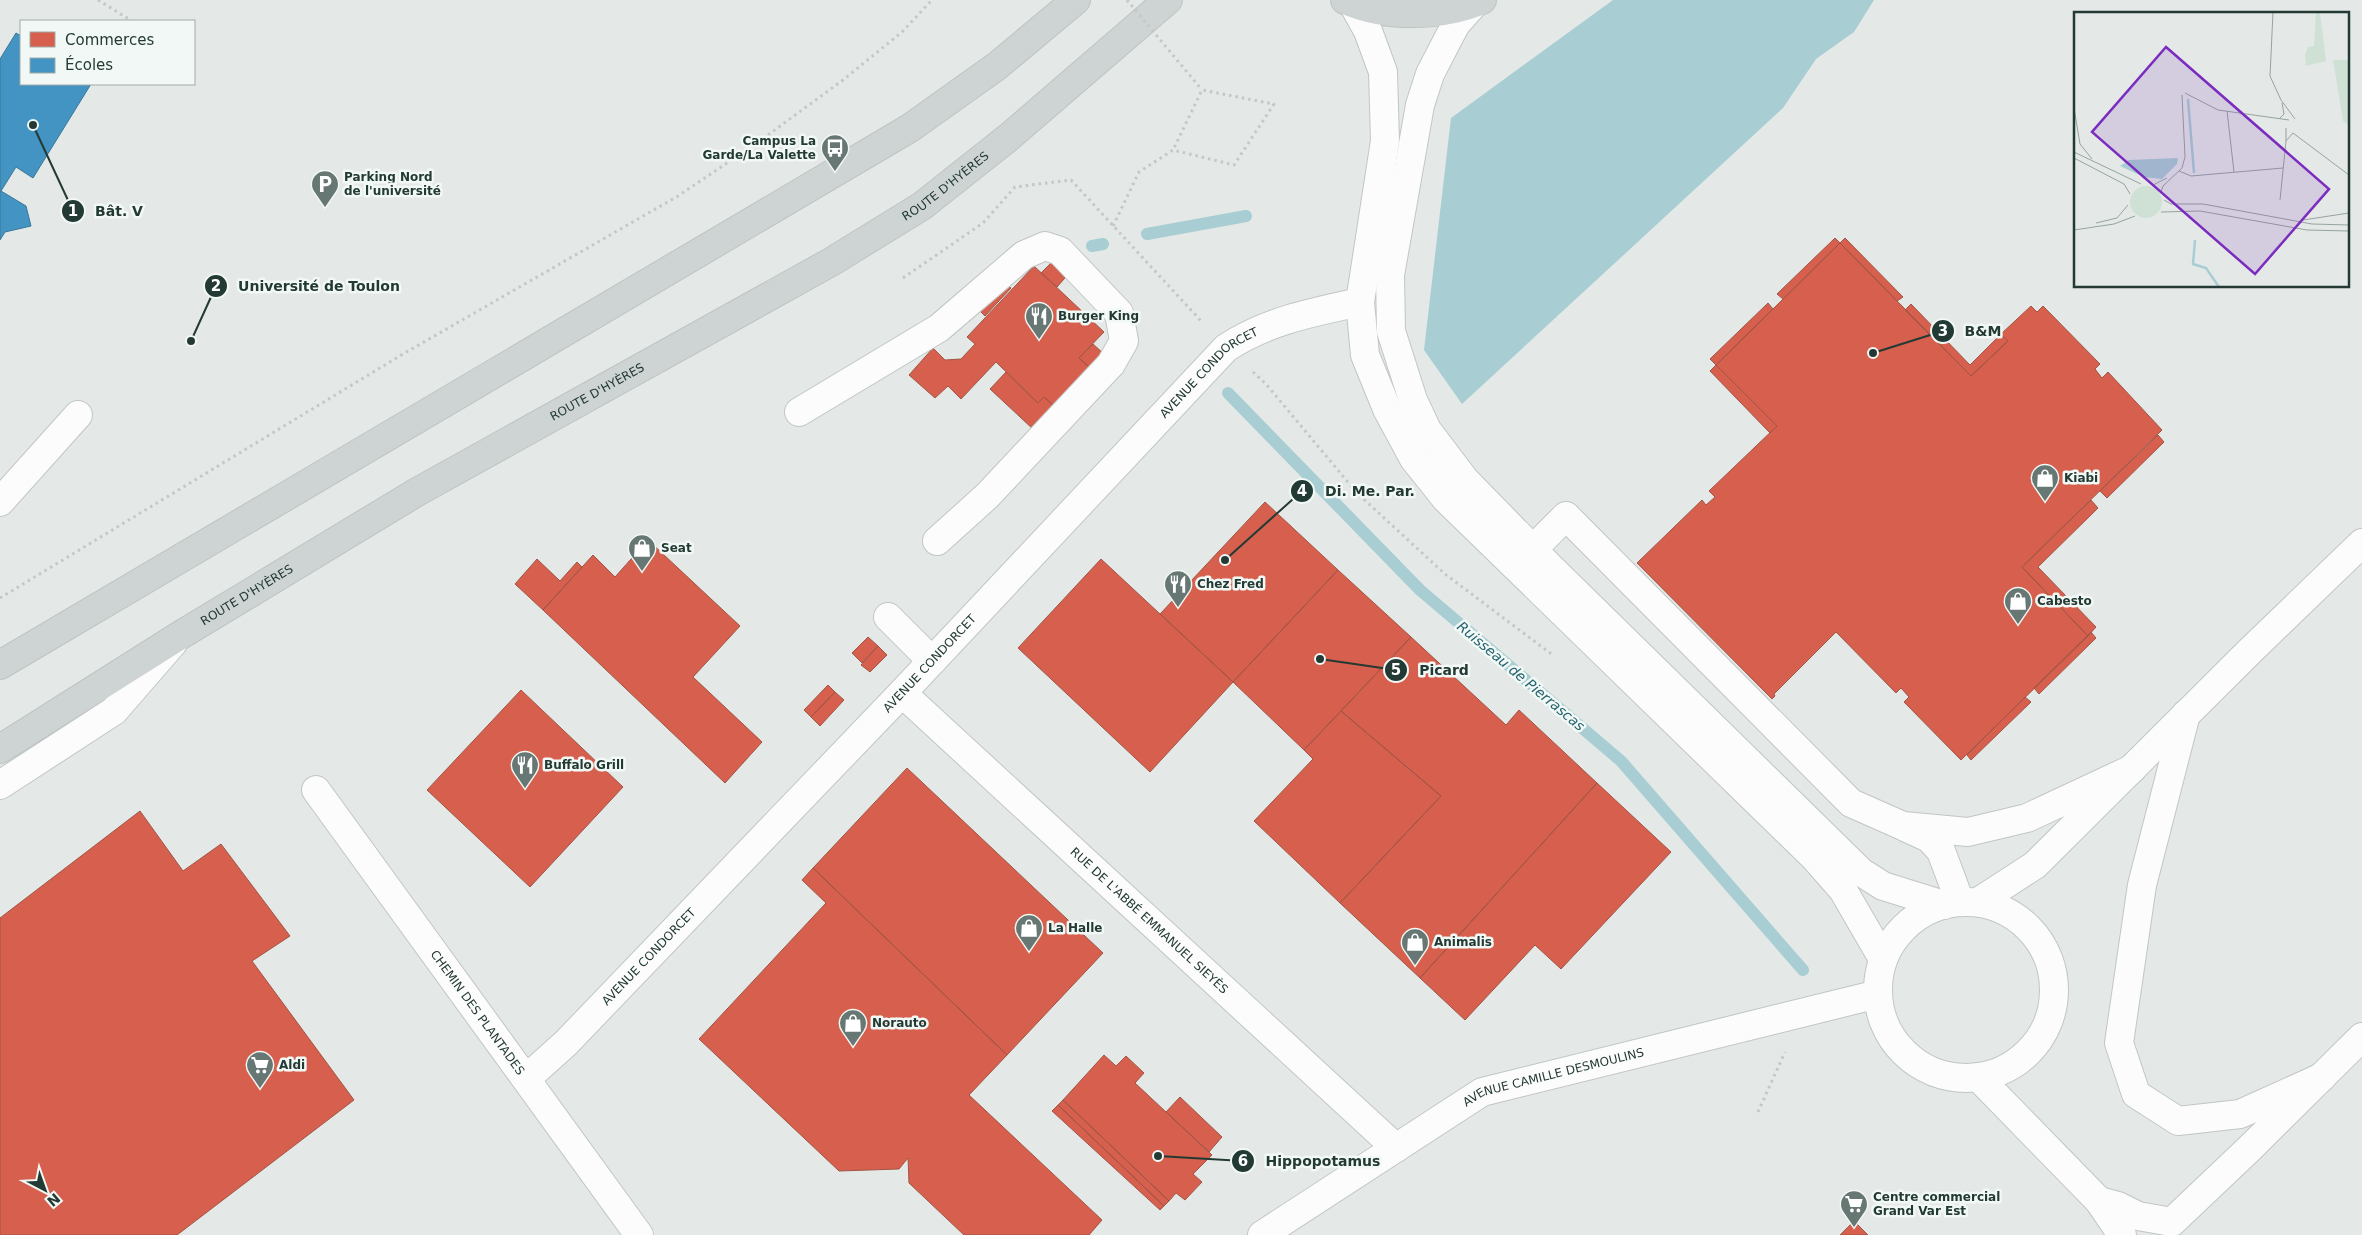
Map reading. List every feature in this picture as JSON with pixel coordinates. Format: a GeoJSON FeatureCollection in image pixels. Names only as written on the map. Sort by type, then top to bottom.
{"type":"FeatureCollection","features":[{"type":"Feature","properties":{"kind":"main road"},"geometry":{"type":"LineString","coordinates":[[0,665],[910,128],[997,66],[1076,0]]}},
{"type":"Feature","properties":{"kind":"main road","name":"ROUTE D'HYÈRES"},"geometry":{"type":"LineString","coordinates":[[0,749],[180,636],[417,492],[831,262],[922,206],[1009,137],[1168,0]]}},
{"type":"Feature","properties":{"kind":"main road"},"geometry":{"type":"LineString","coordinates":[[1349,2],[1393,12],[1434,12],[1478,2]]}},
{"type":"Feature","properties":{"kind":"street"},"geometry":{"type":"LineString","coordinates":[[1349,2],[1368,32],[1383,72],[1384,82],[1385,141],[1360,302],[1365,354],[1387,409],[1419,465],[1446,499],[1815,858],[1844,890],[1883,959]]}},
{"type":"Feature","properties":{"kind":"street"},"geometry":{"type":"LineString","coordinates":[[1478,2],[1456,24],[1430,74],[1420,105],[1390,275],[1392,331],[1402,368],[1427,430],[1465,480],[1861,872],[1884,886],[1961,903],[2005,910],[2027,926],[2044,948],[2053,975],[2053,1003],[2044,1029],[2028,1052],[2005,1069],[1978,1077],[1954,1077],[1930,1070],[1909,1058],[1893,1040],[1882,1018],[1878,994],[1879,976],[1883,959],[1897,934],[1918,916],[1961,903],[2035,865],[2186,714],[2362,543]]}},
{"type":"Feature","properties":{"kind":"street"},"geometry":{"type":"LineString","coordinates":[[799,412],[939,328],[1024,255],[1045,246],[1060,251],[1119,313],[1124,342],[1111,364],[987,496],[938,541]]}},
{"type":"Feature","properties":{"kind":"street","name":"AVENUE CONDORCET"},"geometry":{"type":"LineString","coordinates":[[527,1078],[566,1043],[902,693],[1226,348],[1244,336],[1296,315],[1360,302]]}},
{"type":"Feature","properties":{"kind":"street"},"geometry":{"type":"LineString","coordinates":[[0,502],[78,415]]}},
{"type":"Feature","properties":{"kind":"street"},"geometry":{"type":"LineString","coordinates":[[1533,549],[1566,516],[1851,803],[1928,838],[1941,852],[1961,903]]}},
{"type":"Feature","properties":{"kind":"street"},"geometry":{"type":"LineString","coordinates":[[888,617],[932,660]]}},
{"type":"Feature","properties":{"kind":"street"},"geometry":{"type":"LineString","coordinates":[[0,785],[114,711],[180,636]]}},
{"type":"Feature","properties":{"kind":"street","name":"RUE DE L'ABBÉ EMMANUEL SIEYÈS"},"geometry":{"type":"LineString","coordinates":[[902,693],[1396,1148]]}},
{"type":"Feature","properties":{"kind":"street"},"geometry":{"type":"LineString","coordinates":[[2186,714],[2142,885],[2118,1043],[2136,1094],[2178,1121],[2240,1114],[2322,1077]]}},
{"type":"Feature","properties":{"kind":"street"},"geometry":{"type":"LineString","coordinates":[[1903,826],[1968,832],[2027,818],[2132,769]]}},
{"type":"Feature","properties":{"kind":"street","name":"CHEMIN DES PLANTADES"},"geometry":{"type":"LineString","coordinates":[[316,790],[640,1235]]}},
{"type":"Feature","properties":{"kind":"street","name":"AVENUE CAMILLE DESMOULINS"},"geometry":{"type":"LineString","coordinates":[[1262,1235],[1482,1092],[1878,994]]}},
{"type":"Feature","properties":{"kind":"street"},"geometry":{"type":"LineString","coordinates":[[2098,1201],[2118,1206],[2138,1216],[2172,1222],[2362,1037]]}},
{"type":"Feature","properties":{"kind":"street"},"geometry":{"type":"LineString","coordinates":[[1978,1077],[2098,1201],[2122,1235]]}},
{"type":"Feature","properties":{"kind":"path"},"geometry":{"type":"LineString","coordinates":[[98,0],[130,20]]}},
{"type":"Feature","properties":{"kind":"path"},"geometry":{"type":"LineString","coordinates":[[0,598],[394,359],[678,196],[761,140],[843,80],[902,32],[932,0]]}},
{"type":"Feature","properties":{"kind":"path"},"geometry":{"type":"LineString","coordinates":[[1127,0],[1202,90],[1274,104],[1234,166],[1173,150]]}},
{"type":"Feature","properties":{"kind":"path"},"geometry":{"type":"LineString","coordinates":[[1113,226],[1139,172],[1173,150],[1202,90]]}},
{"type":"Feature","properties":{"kind":"path"},"geometry":{"type":"LineString","coordinates":[[903,278],[983,223],[1015,187],[1071,180],[1226,348],[1266,384],[1357,493],[1446,574],[1559,660]]}},
{"type":"Feature","properties":{"kind":"path"},"geometry":{"type":"LineString","coordinates":[[1758,1112],[1804,1013]]}},
{"type":"Feature","properties":{"kind":"water"},"geometry":{"type":"Polygon","coordinates":[[[1613,0],[1874,0],[1854,32],[1816,59],[1783,108],[1462,404],[1424,350],[1451,118],[1613,0]]]}},
{"type":"Feature","properties":{"kind":"building: Commerces"},"geometry":{"type":"Polygon","coordinates":[[[1835,238],[1840,243],[1783,299],[1777,294],[1835,238]]]}},
{"type":"Feature","properties":{"kind":"building: Commerces"},"geometry":{"type":"Polygon","coordinates":[[[1845,238],[1903,297],[1897,301],[1840,243],[1845,238]]]}},
{"type":"Feature","properties":{"kind":"building: Commerces"},"geometry":{"type":"Polygon","coordinates":[[[1840,243],[1971,376],[2008,341],[2001,334],[2031,306],[2037,312],[2043,306],[2100,364],[2095,369],[2102,378],[2108,372],[2162,430],[2022,567],[2088,636],[1961,760],[1904,702],[1909,697],[1901,688],[1896,693],[1836,632],[1774,694],[1775,696],[1772,699],[1637,563],[1702,500],[1706,505],[1715,497],[1709,491],[1777,426],[1716,365],[1840,243]]]}},
{"type":"Feature","properties":{"kind":"building: Commerces"},"geometry":{"type":"Polygon","coordinates":[[[1058,256],[1072,270],[1057,287],[1041,273],[1058,256]]]}},
{"type":"Feature","properties":{"kind":"building: Commerces"},"geometry":{"type":"Polygon","coordinates":[[[1034,266],[1104,332],[1079,358],[1090,368],[1055,407],[1044,397],[1038,403],[996,362],[961,399],[948,386],[935,398],[909,375],[933,348],[945,360],[961,359],[975,344],[967,337],[1034,266]]]}},
{"type":"Feature","properties":{"kind":"building: Commerces"},"geometry":{"type":"Polygon","coordinates":[[[1000,278],[1011,288],[985,316],[973,304],[1000,278]]]}},
{"type":"Feature","properties":{"kind":"building: Commerces"},"geometry":{"type":"Polygon","coordinates":[[[1768,303],[1773,309],[1716,365],[1710,359],[1768,303]]]}},
{"type":"Feature","properties":{"kind":"building: Commerces"},"geometry":{"type":"Polygon","coordinates":[[[1911,304],[1970,365],[2001,334],[2008,341],[1971,376],[1905,310],[1911,304]]]}},
{"type":"Feature","properties":{"kind":"building: Commerces"},"geometry":{"type":"Polygon","coordinates":[[[1093,344],[1104,354],[1090,368],[1079,358],[1093,344]]]}},
{"type":"Feature","properties":{"kind":"building: Commerces"},"geometry":{"type":"Polygon","coordinates":[[[1716,365],[1777,426],[1770,433],[1710,371],[1716,365]]]}},
{"type":"Feature","properties":{"kind":"building: Commerces"},"geometry":{"type":"Polygon","coordinates":[[[1006,372],[1038,403],[1044,397],[1055,407],[1034,430],[990,389],[1006,372]]]}},
{"type":"Feature","properties":{"kind":"building: Commerces"},"geometry":{"type":"Polygon","coordinates":[[[2158,435],[2164,442],[2107,498],[2100,491],[2158,435]]]}},
{"type":"Feature","properties":{"kind":"building: Commerces"},"geometry":{"type":"Polygon","coordinates":[[[2091,500],[2098,508],[2038,567],[2096,627],[2088,636],[2022,567],[2091,500]]]}},
{"type":"Feature","properties":{"kind":"building: Commerces"},"geometry":{"type":"Polygon","coordinates":[[[1265,502],[1338,570],[1233,682],[1160,614],[1265,502]]]}},
{"type":"Feature","properties":{"kind":"building: Commerces"},"geometry":{"type":"Polygon","coordinates":[[[648,540],[740,626],[693,677],[762,742],[725,783],[543,610],[593,555],[615,577],[648,540]]]}},
{"type":"Feature","properties":{"kind":"building: Commerces"},"geometry":{"type":"Polygon","coordinates":[[[537,559],[560,581],[577,562],[582,567],[543,610],[515,584],[537,559]]]}},
{"type":"Feature","properties":{"kind":"building: Commerces"},"geometry":{"type":"Polygon","coordinates":[[[1101,559],[1233,682],[1150,772],[1018,648],[1101,559]]]}},
{"type":"Feature","properties":{"kind":"building: Commerces"},"geometry":{"type":"Polygon","coordinates":[[[1338,570],[1411,637],[1304,750],[1233,682],[1338,570]]]}},
{"type":"Feature","properties":{"kind":"building: Commerces"},"geometry":{"type":"Polygon","coordinates":[[[2091,632],[2096,638],[2039,694],[2034,688],[2091,632]]]}},
{"type":"Feature","properties":{"kind":"building: Commerces"},"geometry":{"type":"Polygon","coordinates":[[[868,637],[878,646],[862,663],[852,653],[868,637]]]}},
{"type":"Feature","properties":{"kind":"building: Commerces"},"geometry":{"type":"Polygon","coordinates":[[[1411,637],[1506,725],[1519,710],[1597,783],[1420,978],[1340,903],[1441,796],[1341,711],[1411,637]]]}},
{"type":"Feature","properties":{"kind":"building: Commerces"},"geometry":{"type":"Polygon","coordinates":[[[878,646],[887,655],[870,672],[861,665],[878,646]]]}},
{"type":"Feature","properties":{"kind":"building: Commerces"},"geometry":{"type":"Polygon","coordinates":[[[828,685],[835,692],[811,717],[804,710],[828,685]]]}},
{"type":"Feature","properties":{"kind":"building: Commerces","name":"Buffalo Grill"},"geometry":{"type":"Polygon","coordinates":[[[521,690],[623,787],[530,887],[427,790],[521,690]]]}},
{"type":"Feature","properties":{"kind":"building: Commerces"},"geometry":{"type":"Polygon","coordinates":[[[835,692],[844,700],[820,726],[811,717],[835,692]]]}},
{"type":"Feature","properties":{"kind":"building: Commerces"},"geometry":{"type":"Polygon","coordinates":[[[2025,697],[2031,702],[1971,760],[1967,755],[2025,697]]]}},
{"type":"Feature","properties":{"kind":"building: Commerces"},"geometry":{"type":"Polygon","coordinates":[[[1341,711],[1441,796],[1340,903],[1254,821],[1313,759],[1304,750],[1341,711]]]}},
{"type":"Feature","properties":{"kind":"building: Commerces"},"geometry":{"type":"Polygon","coordinates":[[[907,768],[1103,953],[1007,1055],[813,868],[907,768]]]}},
{"type":"Feature","properties":{"kind":"building: Commerces"},"geometry":{"type":"Polygon","coordinates":[[[1597,783],[1671,852],[1561,969],[1535,945],[1465,1020],[1420,978],[1597,783]]]}},
{"type":"Feature","properties":{"kind":"building: Commerces"},"geometry":{"type":"Polygon","coordinates":[[[140,811],[183,871],[221,844],[290,936],[252,961],[354,1100],[177,1235],[0,1235],[0,918],[140,811]]]}},
{"type":"Feature","properties":{"kind":"building: Commerces","name":"Norauto"},"geometry":{"type":"Polygon","coordinates":[[[813,868],[1007,1055],[969,1095],[1102,1220],[1089,1235],[964,1235],[909,1183],[908,1158],[899,1169],[839,1171],[699,1039],[826,903],[802,880],[813,868]]]}},
{"type":"Feature","properties":{"kind":"building: Commerces"},"geometry":{"type":"Polygon","coordinates":[[[1104,1055],[1116,1066],[1126,1056],[1144,1073],[1135,1083],[1212,1155],[1193,1174],[1202,1182],[1185,1200],[1176,1193],[1169,1201],[1063,1100],[1104,1055]]]}},
{"type":"Feature","properties":{"kind":"building: Commerces"},"geometry":{"type":"Polygon","coordinates":[[[1180,1097],[1222,1137],[1209,1152],[1166,1112],[1180,1097]]]}},
{"type":"Feature","properties":{"kind":"building: Commerces"},"geometry":{"type":"Polygon","coordinates":[[[1063,1100],[1169,1201],[1164,1206],[1058,1105],[1063,1100]]]}},
{"type":"Feature","properties":{"kind":"building: Commerces"},"geometry":{"type":"Polygon","coordinates":[[[1058,1105],[1164,1206],[1160,1210],[1052,1111],[1058,1105]]]}},
{"type":"Feature","properties":{"kind":"building: Commerces","name":"Centre commercial Grand Var Est"},"geometry":{"type":"Polygon","coordinates":[[[1854,1221],[1868,1235],[1840,1235],[1854,1221]]]}},
{"type":"Feature","properties":{"kind":"building: Écoles"},"geometry":{"type":"Polygon","coordinates":[[[16,33],[20,35],[20,85],[90,85],[33,178],[16,167],[1,191],[26,206],[31,226],[5,232],[0,240],[0,59],[16,33]]]}},
{"type":"Feature","properties":{"kind":"waterway"},"geometry":{"type":"LineString","coordinates":[[1147,234],[1246,216]]}},
{"type":"Feature","properties":{"kind":"waterway"},"geometry":{"type":"LineString","coordinates":[[1092,246],[1103,244]]}},
{"type":"Feature","properties":{"kind":"waterway","name":"Ruisseau de Pierrascas"},"geometry":{"type":"LineString","coordinates":[[1228,393],[1420,590],[1621,761],[1803,970]]}},
{"type":"Feature","properties":{"kind":"place","name":"Bât. V"},"geometry":{"type":"Point","coordinates":[33,125]}},
{"type":"Feature","properties":{"kind":"place","name":"Campus La Garde/La Valette"},"geometry":{"type":"Point","coordinates":[835,172]}},
{"type":"Feature","properties":{"kind":"place","name":"Parking Nord de l'université"},"geometry":{"type":"Point","coordinates":[325,208]}},
{"type":"Feature","properties":{"kind":"place","name":"Burger King"},"geometry":{"type":"Point","coordinates":[1039,340]}},
{"type":"Feature","properties":{"kind":"place","name":"Université de Toulon"},"geometry":{"type":"Point","coordinates":[191,341]}},
{"type":"Feature","properties":{"kind":"place","name":"B&M"},"geometry":{"type":"Point","coordinates":[1873,353]}},
{"type":"Feature","properties":{"kind":"place","name":"Kiabi"},"geometry":{"type":"Point","coordinates":[2045,502]}},
{"type":"Feature","properties":{"kind":"place","name":"Di. Me. Par."},"geometry":{"type":"Point","coordinates":[1225,560]}},
{"type":"Feature","properties":{"kind":"place","name":"Seat"},"geometry":{"type":"Point","coordinates":[642,572]}},
{"type":"Feature","properties":{"kind":"place","name":"Chez Fred"},"geometry":{"type":"Point","coordinates":[1178,608]}},
{"type":"Feature","properties":{"kind":"place","name":"Cabesto"},"geometry":{"type":"Point","coordinates":[2018,625]}},
{"type":"Feature","properties":{"kind":"place","name":"Picard"},"geometry":{"type":"Point","coordinates":[1320,659]}},
{"type":"Feature","properties":{"kind":"place","name":"Buffalo Grill"},"geometry":{"type":"Point","coordinates":[525,789]}},
{"type":"Feature","properties":{"kind":"place","name":"La Halle"},"geometry":{"type":"Point","coordinates":[1029,952]}},
{"type":"Feature","properties":{"kind":"place","name":"Animalis"},"geometry":{"type":"Point","coordinates":[1415,966]}},
{"type":"Feature","properties":{"kind":"place","name":"Norauto"},"geometry":{"type":"Point","coordinates":[853,1047]}},
{"type":"Feature","properties":{"kind":"place","name":"Aldi"},"geometry":{"type":"Point","coordinates":[260,1089]}},
{"type":"Feature","properties":{"kind":"place","name":"Hippopotamus"},"geometry":{"type":"Point","coordinates":[1158,1156]}},
{"type":"Feature","properties":{"kind":"place","name":"Centre commercial Grand Var Est"},"geometry":{"type":"Point","coordinates":[1854,1228]}}]}
